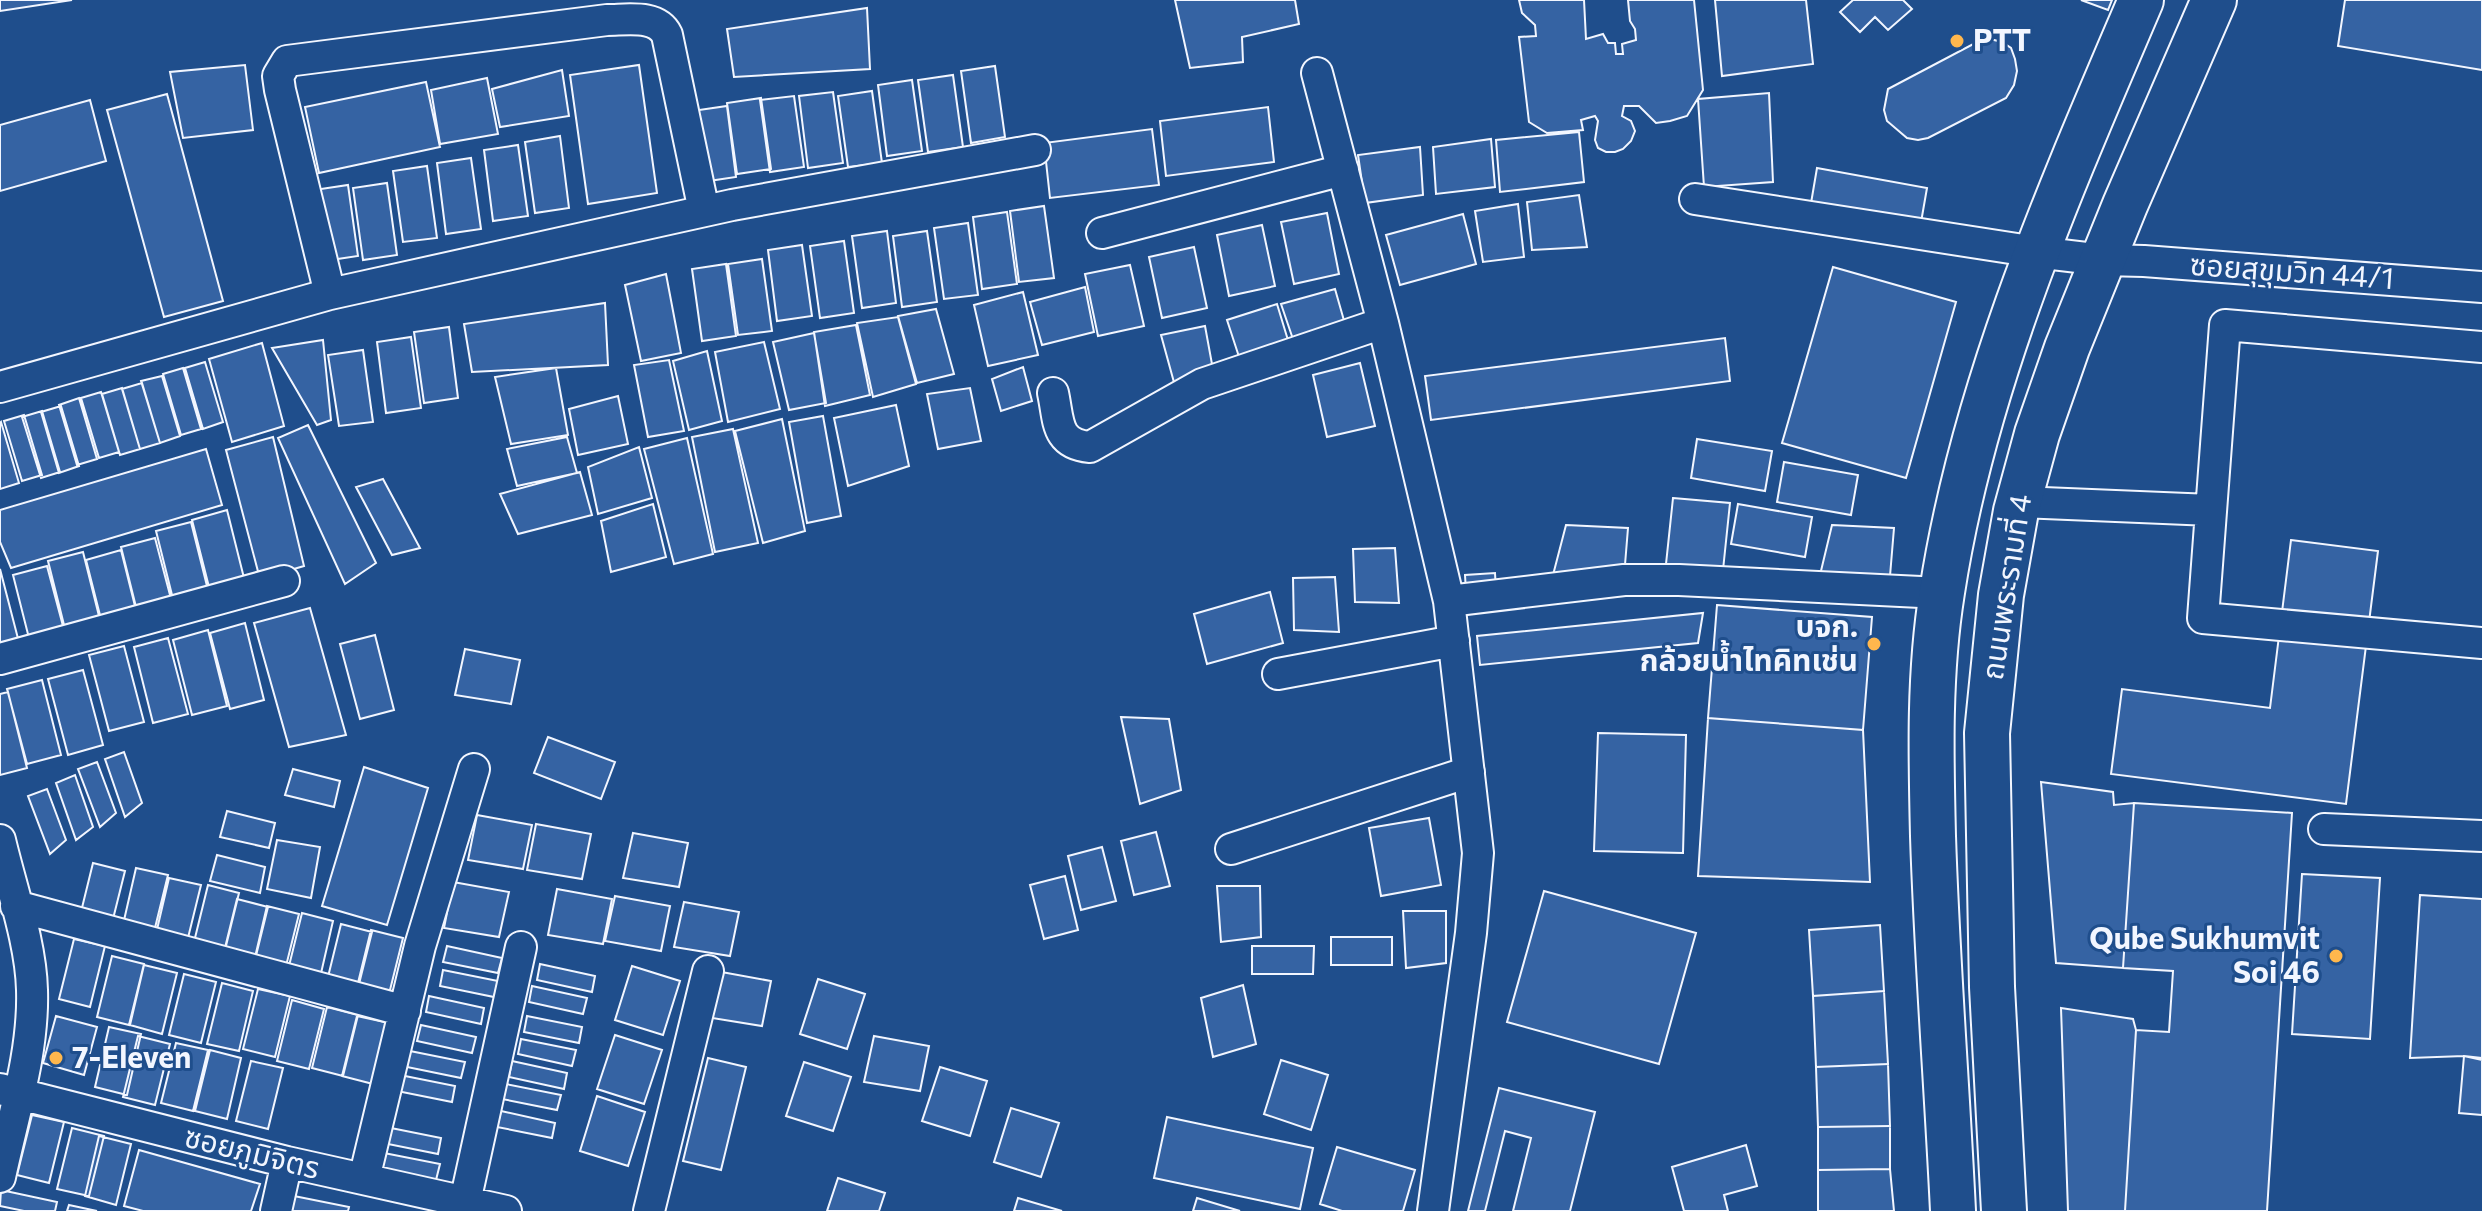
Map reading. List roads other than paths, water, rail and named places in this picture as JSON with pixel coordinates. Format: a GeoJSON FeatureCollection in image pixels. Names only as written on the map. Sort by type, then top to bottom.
{"type":"FeatureCollection","features":[{"type":"Feature","properties":{"kind":"main road","name":"ถนนพระรามที่ 4"},"geometry":{"type":"LineString","coordinates":[[1953,1211],[1935,902],[1930,740],[1941,593],[1975,433],[1999,353],[2036,252],[2141,0]]}},
{"type":"Feature","properties":{"kind":"main road","name":"ถนนพระรามที่ 4"},"geometry":{"type":"LineString","coordinates":[[2004,1211],[1992,987],[1987,733],[2001,595],[2019,502],[2037,434],[2067,348],[2214,0]]}},
{"type":"Feature","properties":{"kind":"street"},"geometry":{"type":"LineString","coordinates":[[330,294],[280,90],[278,76],[287,61],[607,20],[652,21],[663,26],[667,35],[704,211]]}},
{"type":"Feature","properties":{"kind":"street"},"geometry":{"type":"LineString","coordinates":[[1317,73],[1383,323],[1449,601],[1478,853],[1471,933],[1433,1211]]}},
{"type":"Feature","properties":{"kind":"street"},"geometry":{"type":"LineString","coordinates":[[0,387],[330,294],[704,211],[1035,150]]}},
{"type":"Feature","properties":{"kind":"street"},"geometry":{"type":"LineString","coordinates":[[1102,233],[1343,170]]}},
{"type":"Feature","properties":{"kind":"street","name":"ซอยสุขุมวิท 44/1"},"geometry":{"type":"LineString","coordinates":[[1695,199],[2103,260],[2482,287]]}},
{"type":"Feature","properties":{"kind":"street"},"geometry":{"type":"LineString","coordinates":[[1053,393],[1063,436],[1078,446],[1090,447],[1202,384],[1383,323]]}},
{"type":"Feature","properties":{"kind":"street"},"geometry":{"type":"LineString","coordinates":[[2482,347],[2225,325],[2203,618],[2482,643]]}},
{"type":"Feature","properties":{"kind":"street"},"geometry":{"type":"LineString","coordinates":[[2019,502],[2211,510]]}},
{"type":"Feature","properties":{"kind":"street"},"geometry":{"type":"LineString","coordinates":[[1449,601],[1624,580],[1941,593]]}},
{"type":"Feature","properties":{"kind":"street"},"geometry":{"type":"LineString","coordinates":[[0,659],[284,581]]}},
{"type":"Feature","properties":{"kind":"street"},"geometry":{"type":"LineString","coordinates":[[1278,674],[1454,641]]}},
{"type":"Feature","properties":{"kind":"street"},"geometry":{"type":"LineString","coordinates":[[364,1179],[433,897],[474,769]]}},
{"type":"Feature","properties":{"kind":"street"},"geometry":{"type":"LineString","coordinates":[[1231,849],[1469,772]]}},
{"type":"Feature","properties":{"kind":"street"},"geometry":{"type":"LineString","coordinates":[[2324,829],[2482,836]]}},
{"type":"Feature","properties":{"kind":"street"},"geometry":{"type":"LineString","coordinates":[[0,840],[32,987],[32,1025],[9,1092],[0,1177]]}},
{"type":"Feature","properties":{"kind":"street"},"geometry":{"type":"LineString","coordinates":[[16,906],[405,1011]]}},
{"type":"Feature","properties":{"kind":"street"},"geometry":{"type":"LineString","coordinates":[[465,1202],[521,947]]}},
{"type":"Feature","properties":{"kind":"street"},"geometry":{"type":"LineString","coordinates":[[649,1211],[708,971]]}},
{"type":"Feature","properties":{"kind":"street","name":"ซอยภูมิจิตร"},"geometry":{"type":"LineString","coordinates":[[9,1092],[287,1162],[506,1211]]}},
{"type":"Feature","properties":{"kind":"street"},"geometry":{"type":"LineString","coordinates":[[276,1211],[287,1162]]}},
{"type":"Feature","properties":{"kind":"place","name":"PTT"},"geometry":{"type":"Point","coordinates":[1957,41]}},
{"type":"Feature","properties":{"kind":"place","name":"บจก. กล้วยน้ำไทคิทเช่น"},"geometry":{"type":"Point","coordinates":[1874,644]}},
{"type":"Feature","properties":{"kind":"place","name":"Qube Sukhumvit Soi 46"},"geometry":{"type":"Point","coordinates":[2336,956]}},
{"type":"Feature","properties":{"kind":"place","name":"7-Eleven"},"geometry":{"type":"Point","coordinates":[56,1058]}}]}
